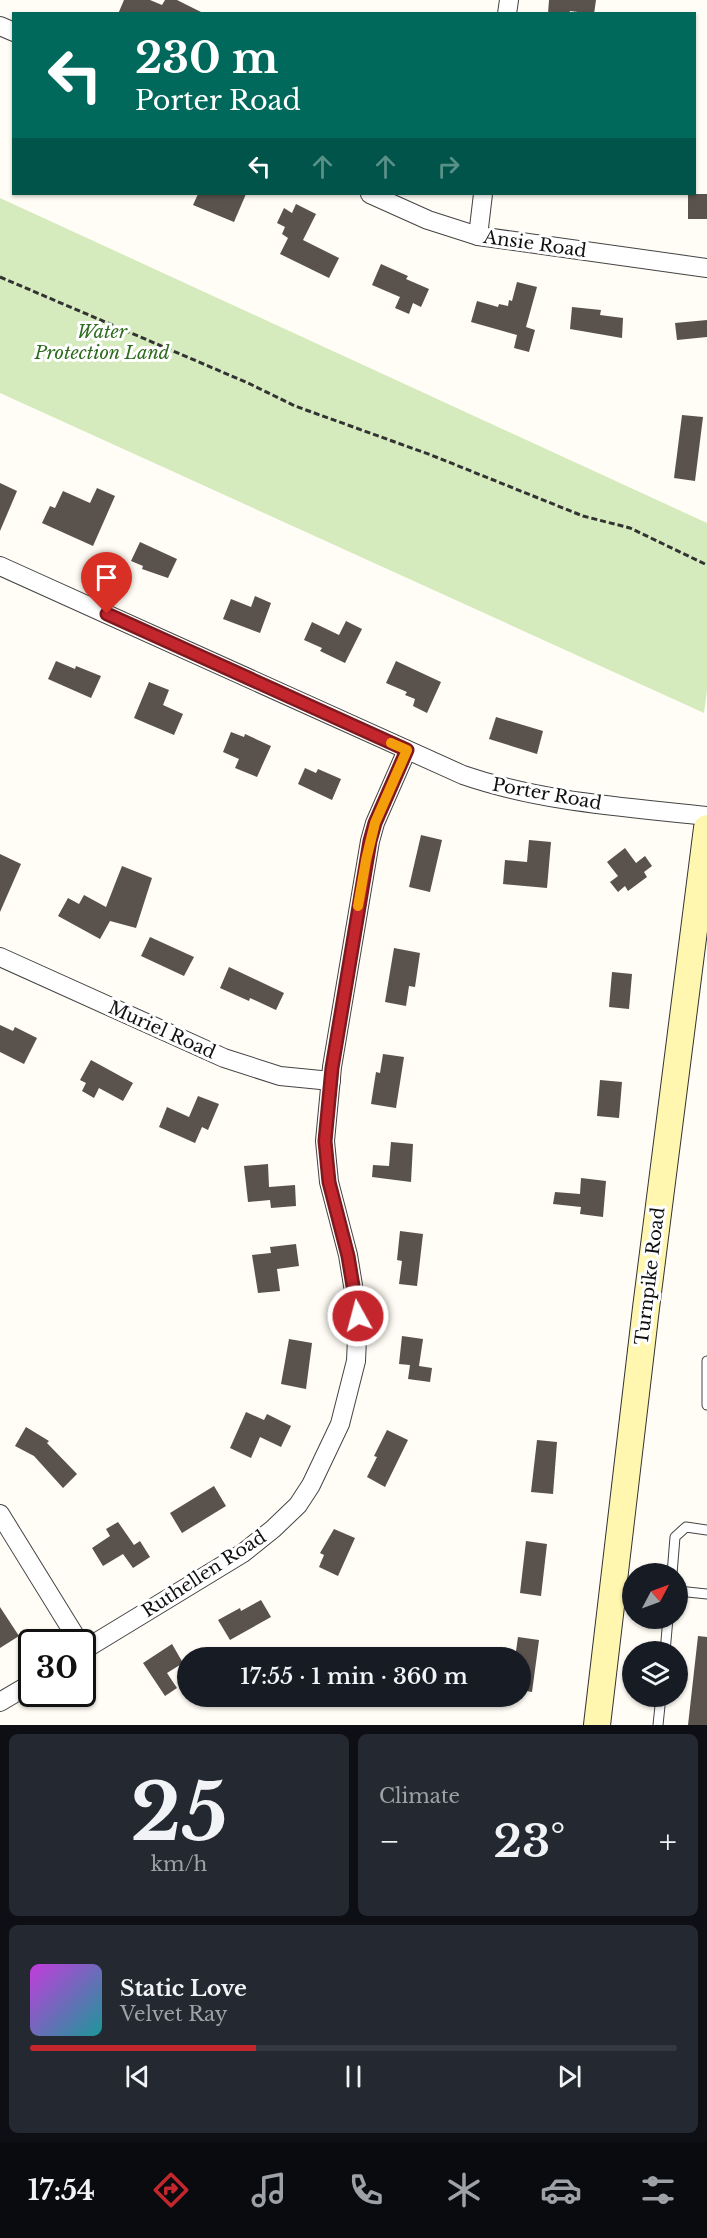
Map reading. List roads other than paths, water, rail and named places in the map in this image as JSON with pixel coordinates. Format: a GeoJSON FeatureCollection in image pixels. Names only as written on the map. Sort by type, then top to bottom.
{"type":"FeatureCollection","features":[{"type":"Feature","properties":{"kind":"main road","name":"Turnpike Road"},"geometry":{"type":"LineString","coordinates":[[597,1725],[646,1308],[707,828]]}},
{"type":"Feature","properties":{"kind":"street","name":"Ansie Road"},"geometry":{"type":"LineString","coordinates":[[372,195],[428,220],[478,236],[707,268]]}},
{"type":"Feature","properties":{"kind":"street"},"geometry":{"type":"LineString","coordinates":[[478,236],[483,195]]}},
{"type":"Feature","properties":{"kind":"street","name":"Porter Road"},"geometry":{"type":"LineString","coordinates":[[0,566],[463,775],[497,787],[578,801],[707,816]]}},
{"type":"Feature","properties":{"kind":"street","name":"Ruthellen Road"},"geometry":{"type":"LineString","coordinates":[[96,1640],[243,1553],[298,1505],[329,1450],[349,1394],[356,1361],[358,1316],[354,1284],[329,1182],[325,1141],[331,1081],[370,841],[375,823],[407,750]]}},
{"type":"Feature","properties":{"kind":"street","name":"Muriel Road"},"geometry":{"type":"LineString","coordinates":[[0,957],[224,1058],[280,1076],[331,1081]]}},
{"type":"Feature","properties":{"kind":"street"},"geometry":{"type":"LineString","coordinates":[[0,1514],[70,1629]]}},
{"type":"Feature","properties":{"kind":"street"},"geometry":{"type":"LineString","coordinates":[[0,1702],[18,1691]]}},
{"type":"Feature","properties":{"kind":"lane"},"geometry":{"type":"LineString","coordinates":[[707,1360],[707,1405]]}},
{"type":"Feature","properties":{"kind":"lane"},"geometry":{"type":"LineString","coordinates":[[673,1563],[675,1538],[686,1527],[707,1530]]}},
{"type":"Feature","properties":{"kind":"lane"},"geometry":{"type":"LineString","coordinates":[[688,1592],[707,1594]]}},
{"type":"Feature","properties":{"kind":"lane"},"geometry":{"type":"LineString","coordinates":[[658,1725],[660,1707]]}},
{"type":"Feature","properties":{"kind":"park label","name":"Water Protection Land"},"geometry":{"type":"Point","coordinates":[102,342]}}]}
